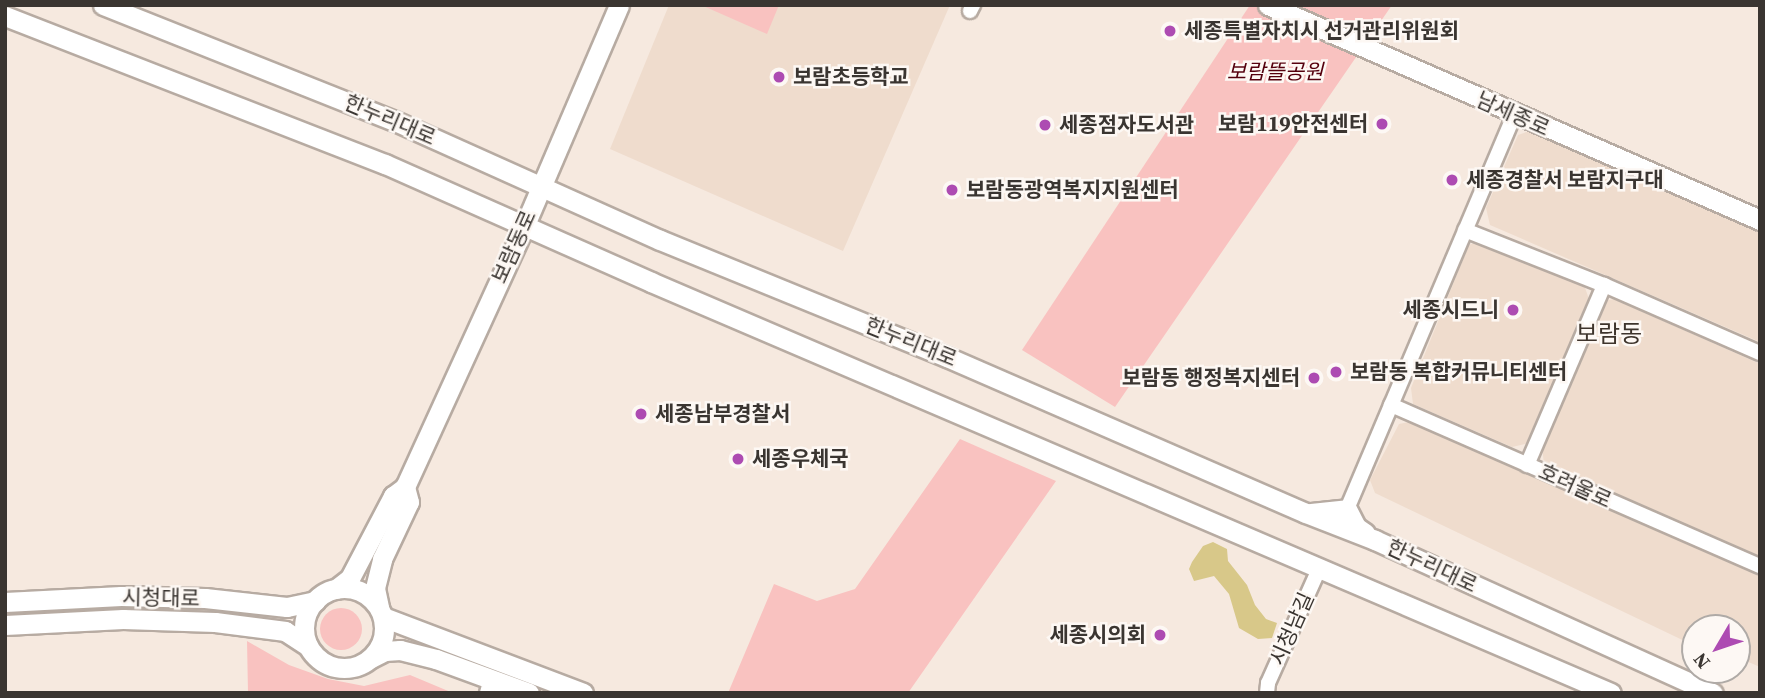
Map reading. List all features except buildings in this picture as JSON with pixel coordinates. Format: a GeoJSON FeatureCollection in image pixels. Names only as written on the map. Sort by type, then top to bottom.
{"type":"FeatureCollection","features":[{"type":"Feature","properties":{"kind":"street","name":"한누리대로"},"geometry":{"type":"LineString","coordinates":[[103,5],[396,121],[660,240],[947,357],[1306,513],[1375,540],[1713,693]]}},
{"type":"Feature","properties":{"kind":"street","name":"보람동로"},"geometry":{"type":"LineString","coordinates":[[405,487],[524,227],[619,5]]}},
{"type":"Feature","properties":{"kind":"street","name":"남세종로"},"geometry":{"type":"LineString","coordinates":[[1268,5],[1514,115],[1760,220]]}},
{"type":"Feature","properties":{"kind":"street","name":"한누리대로"},"geometry":{"type":"LineString","coordinates":[[5,16],[384,164],[524,227],[1611,693]]}},
{"type":"Feature","properties":{"kind":"street"},"geometry":{"type":"LineString","coordinates":[[1375,540],[1356,527],[1347,509],[1514,115]]}},
{"type":"Feature","properties":{"kind":"street"},"geometry":{"type":"LineString","coordinates":[[1465,230],[1604,285],[1760,353]]}},
{"type":"Feature","properties":{"kind":"street"},"geometry":{"type":"LineString","coordinates":[[1527,465],[1604,285]]}},
{"type":"Feature","properties":{"kind":"street","name":"호려울로"},"geometry":{"type":"LineString","coordinates":[[1391,405],[1760,566]]}},
{"type":"Feature","properties":{"kind":"street"},"geometry":{"type":"LineString","coordinates":[[371,658],[383,639],[377,578],[382,559],[409,502],[405,487],[393,496],[350,579],[315,601],[304,622],[308,646],[315,656],[337,668],[361,665],[385,651],[400,650],[436,659],[529,693]]}},
{"type":"Feature","properties":{"kind":"street"},"geometry":{"type":"LineString","coordinates":[[1306,513],[1347,509]]}},
{"type":"Feature","properties":{"kind":"street","name":"시청남길"},"geometry":{"type":"LineString","coordinates":[[1267,693],[1268,682],[1320,567]]}},
{"type":"Feature","properties":{"kind":"street"},"geometry":{"type":"LineString","coordinates":[[336,589],[360,591],[381,612],[583,693]]}},
{"type":"Feature","properties":{"kind":"street","name":"시청대로"},"geometry":{"type":"LineString","coordinates":[[5,602],[121,596],[205,598],[287,607],[315,601]]}},
{"type":"Feature","properties":{"kind":"street","name":"시청대로"},"geometry":{"type":"LineString","coordinates":[[5,625],[123,619],[215,622],[285,631],[308,646]]}},
{"type":"Feature","properties":{"kind":"shaded area","name":"보람초등학교"},"geometry":{"type":"Polygon","coordinates":[[[669,5],[950,5],[843,251],[610,149],[669,5]]]}},
{"type":"Feature","properties":{"kind":"shaded area"},"geometry":{"type":"Polygon","coordinates":[[[1532,130],[1760,228],[1760,342],[1490,225],[1486,208],[1518,135],[1532,130]]]}},
{"type":"Feature","properties":{"kind":"shaded area"},"geometry":{"type":"Polygon","coordinates":[[[1483,239],[1583,282],[1590,302],[1536,433],[1529,443],[1512,447],[1413,404],[1411,388],[1469,245],[1483,239]]]}},
{"type":"Feature","properties":{"kind":"shaded area"},"geometry":{"type":"Polygon","coordinates":[[[1614,299],[1760,364],[1760,560],[1544,463],[1542,448],[1604,301],[1614,299]]]}},
{"type":"Feature","properties":{"kind":"shaded area"},"geometry":{"type":"Polygon","coordinates":[[[1409,422],[1760,576],[1760,667],[1751,663],[1751,614],[1681,614],[1681,639],[1375,493],[1370,480],[1399,424],[1409,422]]]}},
{"type":"Feature","properties":{"kind":"shaded area"},"geometry":{"type":"Polygon","coordinates":[[[1213,542],[1227,549],[1228,561],[1247,585],[1255,605],[1266,619],[1277,623],[1272,638],[1258,639],[1239,628],[1229,594],[1214,576],[1194,581],[1189,569],[1192,562],[1203,546],[1213,542]]]}},
{"type":"Feature","properties":{"kind":"green space"},"geometry":{"type":"Polygon","coordinates":[[[701,5],[779,5],[767,34],[701,5]]]}},
{"type":"Feature","properties":{"kind":"green space","name":"보람뜰공원"},"geometry":{"type":"Polygon","coordinates":[[[1250,5],[1392,5],[1115,407],[1022,350],[1250,5]]]}},
{"type":"Feature","properties":{"kind":"green space"},"geometry":{"type":"Polygon","coordinates":[[[960,439],[1056,481],[908,693],[728,693],[774,584],[817,601],[855,589],[960,439]]]}},
{"type":"Feature","properties":{"kind":"green space"},"geometry":{"type":"Polygon","coordinates":[[[341,608],[356,614],[362,629],[356,644],[341,650],[326,644],[320,629],[326,614],[341,608]]]}},
{"type":"Feature","properties":{"kind":"green space"},"geometry":{"type":"Polygon","coordinates":[[[247,641],[289,665],[328,679],[364,686],[410,675],[453,693],[248,693],[247,641]]]}},
{"type":"Feature","properties":{"kind":"place","name":"세종특별자치시 선거관리위원회"},"geometry":{"type":"Point","coordinates":[1170,31]}},
{"type":"Feature","properties":{"kind":"place","name":"보람초등학교"},"geometry":{"type":"Point","coordinates":[779,77]}},
{"type":"Feature","properties":{"kind":"place","name":"보람119안전센터"},"geometry":{"type":"Point","coordinates":[1382,124]}},
{"type":"Feature","properties":{"kind":"place","name":"세종점자도서관"},"geometry":{"type":"Point","coordinates":[1045,125]}},
{"type":"Feature","properties":{"kind":"place","name":"세종경찰서 보람지구대"},"geometry":{"type":"Point","coordinates":[1452,180]}},
{"type":"Feature","properties":{"kind":"place","name":"보람동광역복지지원센터"},"geometry":{"type":"Point","coordinates":[952,190]}},
{"type":"Feature","properties":{"kind":"place","name":"세종시드니"},"geometry":{"type":"Point","coordinates":[1513,310]}},
{"type":"Feature","properties":{"kind":"place","name":"보람동 복합커뮤니티센터"},"geometry":{"type":"Point","coordinates":[1336,372]}},
{"type":"Feature","properties":{"kind":"place","name":"보람동 행정복지센터"},"geometry":{"type":"Point","coordinates":[1314,378]}},
{"type":"Feature","properties":{"kind":"place","name":"세종남부경찰서"},"geometry":{"type":"Point","coordinates":[641,414]}},
{"type":"Feature","properties":{"kind":"place","name":"세종우체국"},"geometry":{"type":"Point","coordinates":[738,459]}},
{"type":"Feature","properties":{"kind":"place","name":"세종시의회"},"geometry":{"type":"Point","coordinates":[1160,635]}},
{"type":"Feature","properties":{"kind":"district","name":"보람동"},"geometry":{"type":"Point","coordinates":[1609,334]}}]}
